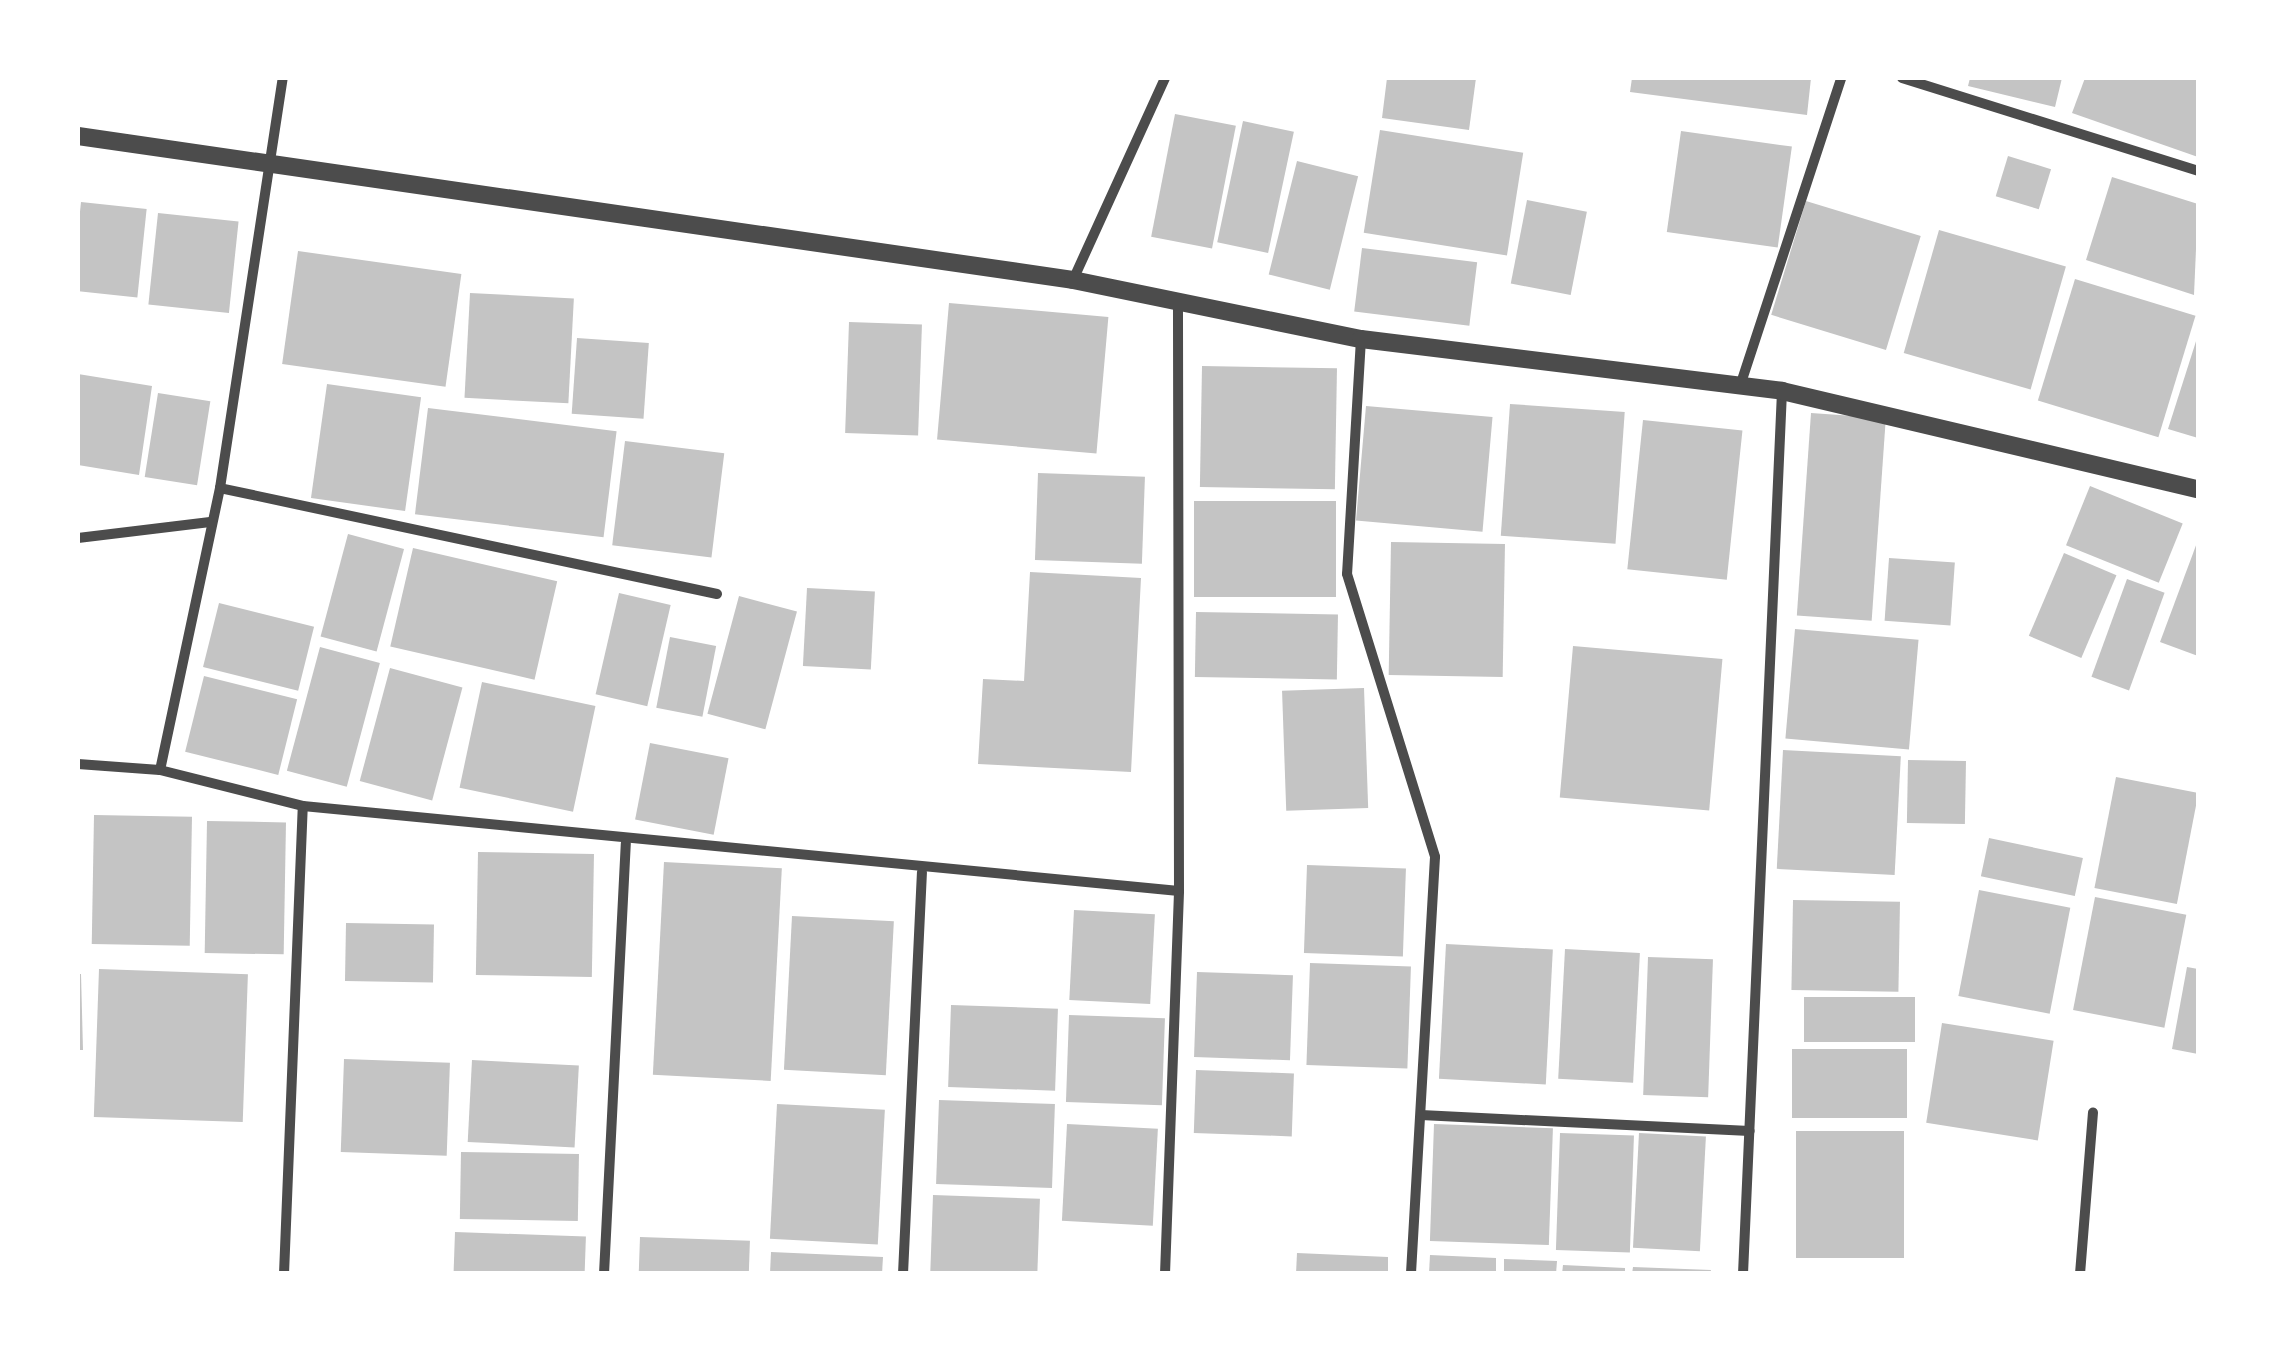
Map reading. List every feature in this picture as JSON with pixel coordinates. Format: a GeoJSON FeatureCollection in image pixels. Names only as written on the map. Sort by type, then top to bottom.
{"type":"FeatureCollection","features":[{"type":"Feature","properties":{"kind":"street"},"geometry":{"type":"LineString","coordinates":[[160,770],[220,488],[274,165],[283,78]]}},
{"type":"Feature","properties":{"kind":"street"},"geometry":{"type":"LineString","coordinates":[[1073,280],[1164,78]]}},
{"type":"Feature","properties":{"kind":"street"},"geometry":{"type":"LineString","coordinates":[[1740,386],[1841,78]]}},
{"type":"Feature","properties":{"kind":"street"},"geometry":{"type":"LineString","coordinates":[[1902,78],[2198,170]]}},
{"type":"Feature","properties":{"kind":"street"},"geometry":{"type":"LineString","coordinates":[[78,136],[1073,280],[1178,306],[1361,340],[1782,391],[2198,489]]}},
{"type":"Feature","properties":{"kind":"street"},"geometry":{"type":"LineString","coordinates":[[1165,1274],[1179,891],[1178,306]]}},
{"type":"Feature","properties":{"kind":"street"},"geometry":{"type":"LineString","coordinates":[[1361,340],[1347,574],[1435,857],[1411,1274]]}},
{"type":"Feature","properties":{"kind":"street"},"geometry":{"type":"LineString","coordinates":[[1743,1274],[1782,391]]}},
{"type":"Feature","properties":{"kind":"street"},"geometry":{"type":"LineString","coordinates":[[220,488],[717,594]]}},
{"type":"Feature","properties":{"kind":"street"},"geometry":{"type":"LineString","coordinates":[[78,538],[210,522]]}},
{"type":"Feature","properties":{"kind":"street"},"geometry":{"type":"LineString","coordinates":[[78,764],[160,770],[303,806],[626,844],[1179,891]]}},
{"type":"Feature","properties":{"kind":"street"},"geometry":{"type":"LineString","coordinates":[[284,1274],[303,806]]}},
{"type":"Feature","properties":{"kind":"street"},"geometry":{"type":"LineString","coordinates":[[604,1274],[626,844]]}},
{"type":"Feature","properties":{"kind":"street"},"geometry":{"type":"LineString","coordinates":[[903,1274],[922,872]]}},
{"type":"Feature","properties":{"kind":"street"},"geometry":{"type":"LineString","coordinates":[[2080,1274],[2093,1113]]}},
{"type":"Feature","properties":{"kind":"street"},"geometry":{"type":"LineString","coordinates":[[1420,1115],[1750,1131]]}},
{"type":"Feature","properties":{"kind":"building"},"geometry":{"type":"Polygon","coordinates":[[[1387,78],[1476,78],[1469,130],[1382,118],[1387,78]]]}},
{"type":"Feature","properties":{"kind":"building"},"geometry":{"type":"Polygon","coordinates":[[[1632,78],[1811,78],[1807,115],[1630,92],[1632,78]]]}},
{"type":"Feature","properties":{"kind":"building"},"geometry":{"type":"Polygon","coordinates":[[[1970,78],[2062,78],[2055,107],[1968,86],[1970,78]]]}},
{"type":"Feature","properties":{"kind":"building"},"geometry":{"type":"Polygon","coordinates":[[[2085,78],[2198,78],[2198,157],[2072,113],[2085,78]]]}},
{"type":"Feature","properties":{"kind":"building"},"geometry":{"type":"Polygon","coordinates":[[[1175,114],[1236,126],[1212,249],[1151,237],[1175,114]]]}},
{"type":"Feature","properties":{"kind":"building"},"geometry":{"type":"Polygon","coordinates":[[[1243,121],[1294,132],[1268,253],[1217,242],[1243,121]]]}},
{"type":"Feature","properties":{"kind":"building"},"geometry":{"type":"Polygon","coordinates":[[[1380,130],[1523,153],[1507,255],[1364,233],[1380,130]]]}},
{"type":"Feature","properties":{"kind":"building"},"geometry":{"type":"Polygon","coordinates":[[[1681,131],[1792,147],[1778,248],[1667,232],[1681,131]]]}},
{"type":"Feature","properties":{"kind":"building"},"geometry":{"type":"Polygon","coordinates":[[[2008,156],[2051,169],[2039,209],[1996,196],[2008,156]]]}},
{"type":"Feature","properties":{"kind":"building"},"geometry":{"type":"Polygon","coordinates":[[[1297,161],[1358,176],[1330,290],[1269,275],[1297,161]]]}},
{"type":"Feature","properties":{"kind":"building"},"geometry":{"type":"Polygon","coordinates":[[[2112,177],[2198,204],[2194,295],[2086,260],[2112,177]]]}},
{"type":"Feature","properties":{"kind":"building"},"geometry":{"type":"Polygon","coordinates":[[[1527,200],[1587,212],[1571,295],[1511,283],[1527,200]]]}},
{"type":"Feature","properties":{"kind":"building"},"geometry":{"type":"Polygon","coordinates":[[[1806,201],[1921,236],[1886,350],[1771,315],[1806,201]]]}},
{"type":"Feature","properties":{"kind":"building"},"geometry":{"type":"Polygon","coordinates":[[[81,202],[147,209],[137,297],[78,291],[81,202]]]}},
{"type":"Feature","properties":{"kind":"building"},"geometry":{"type":"Polygon","coordinates":[[[158,213],[239,221],[229,313],[148,304],[158,213]]]}},
{"type":"Feature","properties":{"kind":"building"},"geometry":{"type":"Polygon","coordinates":[[[1939,230],[2066,266],[2031,389],[1904,353],[1939,230]]]}},
{"type":"Feature","properties":{"kind":"building"},"geometry":{"type":"Polygon","coordinates":[[[1362,248],[1477,262],[1469,326],[1354,312],[1362,248]]]}},
{"type":"Feature","properties":{"kind":"building"},"geometry":{"type":"Polygon","coordinates":[[[298,251],[461,274],[446,387],[282,364],[298,251]]]}},
{"type":"Feature","properties":{"kind":"building"},"geometry":{"type":"Polygon","coordinates":[[[2075,279],[2195,316],[2158,437],[2038,400],[2075,279]]]}},
{"type":"Feature","properties":{"kind":"building"},"geometry":{"type":"Polygon","coordinates":[[[470,293],[574,298],[568,403],[465,398],[470,293]]]}},
{"type":"Feature","properties":{"kind":"building"},"geometry":{"type":"Polygon","coordinates":[[[949,303],[1108,317],[1096,453],[937,439],[949,303]]]}},
{"type":"Feature","properties":{"kind":"building"},"geometry":{"type":"Polygon","coordinates":[[[849,322],[922,325],[918,435],[845,433],[849,322]]]}},
{"type":"Feature","properties":{"kind":"building"},"geometry":{"type":"Polygon","coordinates":[[[2198,335],[2198,438],[2168,429],[2198,335]]]}},
{"type":"Feature","properties":{"kind":"building"},"geometry":{"type":"Polygon","coordinates":[[[577,338],[649,343],[644,419],[572,414],[577,338]]]}},
{"type":"Feature","properties":{"kind":"building"},"geometry":{"type":"Polygon","coordinates":[[[1202,366],[1337,368],[1335,489],[1200,487],[1202,366]]]}},
{"type":"Feature","properties":{"kind":"building"},"geometry":{"type":"Polygon","coordinates":[[[78,374],[152,386],[139,475],[78,465],[78,374]]]}},
{"type":"Feature","properties":{"kind":"building"},"geometry":{"type":"Polygon","coordinates":[[[327,384],[421,397],[405,511],[311,498],[327,384]]]}},
{"type":"Feature","properties":{"kind":"building"},"geometry":{"type":"Polygon","coordinates":[[[158,393],[210,401],[197,485],[145,477],[158,393]]]}},
{"type":"Feature","properties":{"kind":"building"},"geometry":{"type":"Polygon","coordinates":[[[1510,404],[1625,412],[1616,544],[1501,536],[1510,404]]]}},
{"type":"Feature","properties":{"kind":"building"},"geometry":{"type":"Polygon","coordinates":[[[1366,406],[1493,417],[1482,532],[1356,521],[1366,406]]]}},
{"type":"Feature","properties":{"kind":"building"},"geometry":{"type":"Polygon","coordinates":[[[428,408],[617,431],[604,537],[415,514],[428,408]]]}},
{"type":"Feature","properties":{"kind":"building"},"geometry":{"type":"Polygon","coordinates":[[[1811,413],[1886,418],[1872,621],[1797,616],[1811,413]]]}},
{"type":"Feature","properties":{"kind":"building"},"geometry":{"type":"Polygon","coordinates":[[[1643,420],[1742,430],[1727,580],[1627,569],[1643,420]]]}},
{"type":"Feature","properties":{"kind":"building"},"geometry":{"type":"Polygon","coordinates":[[[625,441],[724,453],[711,557],[612,545],[625,441]]]}},
{"type":"Feature","properties":{"kind":"building"},"geometry":{"type":"Polygon","coordinates":[[[1038,473],[1145,477],[1142,564],[1035,560],[1038,473]]]}},
{"type":"Feature","properties":{"kind":"building"},"geometry":{"type":"Polygon","coordinates":[[[2090,486],[2183,523],[2159,583],[2066,545],[2090,486]]]}},
{"type":"Feature","properties":{"kind":"building"},"geometry":{"type":"Polygon","coordinates":[[[1194,501],[1336,501],[1336,597],[1194,597],[1194,501]]]}},
{"type":"Feature","properties":{"kind":"building"},"geometry":{"type":"Polygon","coordinates":[[[348,534],[404,549],[377,651],[321,636],[348,534]]]}},
{"type":"Feature","properties":{"kind":"building"},"geometry":{"type":"Polygon","coordinates":[[[2198,540],[2198,656],[2160,642],[2198,540]]]}},
{"type":"Feature","properties":{"kind":"building"},"geometry":{"type":"Polygon","coordinates":[[[1391,542],[1505,544],[1503,677],[1389,675],[1391,542]]]}},
{"type":"Feature","properties":{"kind":"building"},"geometry":{"type":"Polygon","coordinates":[[[413,548],[557,581],[534,680],[390,646],[413,548]]]}},
{"type":"Feature","properties":{"kind":"building"},"geometry":{"type":"Polygon","coordinates":[[[2064,553],[2116,575],[2081,658],[2029,636],[2064,553]]]}},
{"type":"Feature","properties":{"kind":"building"},"geometry":{"type":"Polygon","coordinates":[[[1889,558],[1955,563],[1950,625],[1885,621],[1889,558]]]}},
{"type":"Feature","properties":{"kind":"building"},"geometry":{"type":"Polygon","coordinates":[[[1030,572],[1141,578],[1131,772],[978,764],[983,679],[1024,681],[1030,572]]]}},
{"type":"Feature","properties":{"kind":"building"},"geometry":{"type":"Polygon","coordinates":[[[2127,579],[2165,593],[2129,690],[2091,677],[2127,579]]]}},
{"type":"Feature","properties":{"kind":"building"},"geometry":{"type":"Polygon","coordinates":[[[807,588],[875,592],[871,669],[803,666],[807,588]]]}},
{"type":"Feature","properties":{"kind":"building"},"geometry":{"type":"Polygon","coordinates":[[[619,593],[671,605],[647,706],[596,694],[619,593]]]}},
{"type":"Feature","properties":{"kind":"building"},"geometry":{"type":"Polygon","coordinates":[[[739,596],[797,612],[765,729],[707,714],[739,596]]]}},
{"type":"Feature","properties":{"kind":"building"},"geometry":{"type":"Polygon","coordinates":[[[219,603],[314,627],[298,691],[203,667],[219,603]]]}},
{"type":"Feature","properties":{"kind":"building"},"geometry":{"type":"Polygon","coordinates":[[[1196,612],[1338,614],[1337,679],[1195,677],[1196,612]]]}},
{"type":"Feature","properties":{"kind":"building"},"geometry":{"type":"Polygon","coordinates":[[[1795,629],[1919,640],[1909,749],[1785,739],[1795,629]]]}},
{"type":"Feature","properties":{"kind":"building"},"geometry":{"type":"Polygon","coordinates":[[[670,637],[716,646],[702,717],[656,708],[670,637]]]}},
{"type":"Feature","properties":{"kind":"building"},"geometry":{"type":"Polygon","coordinates":[[[1573,646],[1722,659],[1709,810],[1560,797],[1573,646]]]}},
{"type":"Feature","properties":{"kind":"building"},"geometry":{"type":"Polygon","coordinates":[[[320,647],[380,663],[347,787],[287,771],[320,647]]]}},
{"type":"Feature","properties":{"kind":"building"},"geometry":{"type":"Polygon","coordinates":[[[390,668],[462,687],[432,800],[360,781],[390,668]]]}},
{"type":"Feature","properties":{"kind":"building"},"geometry":{"type":"Polygon","coordinates":[[[204,676],[297,699],[278,775],[185,752],[204,676]]]}},
{"type":"Feature","properties":{"kind":"building"},"geometry":{"type":"Polygon","coordinates":[[[482,682],[595,706],[573,812],[460,788],[482,682]]]}},
{"type":"Feature","properties":{"kind":"building"},"geometry":{"type":"Polygon","coordinates":[[[1364,688],[1368,808],[1286,811],[1282,691],[1364,688]]]}},
{"type":"Feature","properties":{"kind":"building"},"geometry":{"type":"Polygon","coordinates":[[[650,743],[729,758],[714,835],[635,820],[650,743]]]}},
{"type":"Feature","properties":{"kind":"building"},"geometry":{"type":"Polygon","coordinates":[[[1783,750],[1901,756],[1895,875],[1777,869],[1783,750]]]}},
{"type":"Feature","properties":{"kind":"building"},"geometry":{"type":"Polygon","coordinates":[[[1908,760],[1966,761],[1965,824],[1907,823],[1908,760]]]}},
{"type":"Feature","properties":{"kind":"building"},"geometry":{"type":"Polygon","coordinates":[[[2116,777],[2198,793],[2177,904],[2094,888],[2116,777]]]}},
{"type":"Feature","properties":{"kind":"building"},"geometry":{"type":"Polygon","coordinates":[[[94,815],[192,817],[190,946],[92,944],[94,815]]]}},
{"type":"Feature","properties":{"kind":"building"},"geometry":{"type":"Polygon","coordinates":[[[207,821],[286,822],[284,954],[205,953],[207,821]]]}},
{"type":"Feature","properties":{"kind":"building"},"geometry":{"type":"Polygon","coordinates":[[[1989,838],[2083,858],[2075,896],[1981,876],[1989,838]]]}},
{"type":"Feature","properties":{"kind":"building"},"geometry":{"type":"Polygon","coordinates":[[[478,852],[594,854],[592,977],[476,975],[478,852]]]}},
{"type":"Feature","properties":{"kind":"building"},"geometry":{"type":"Polygon","coordinates":[[[664,862],[782,868],[771,1081],[653,1075],[664,862]]]}},
{"type":"Feature","properties":{"kind":"building"},"geometry":{"type":"Polygon","coordinates":[[[1307,865],[1406,868],[1403,956],[1304,953],[1307,865]]]}},
{"type":"Feature","properties":{"kind":"building"},"geometry":{"type":"Polygon","coordinates":[[[1979,890],[2070,908],[2050,1014],[1958,996],[1979,890]]]}},
{"type":"Feature","properties":{"kind":"building"},"geometry":{"type":"Polygon","coordinates":[[[2095,897],[2186,915],[2164,1028],[2073,1010],[2095,897]]]}},
{"type":"Feature","properties":{"kind":"building"},"geometry":{"type":"Polygon","coordinates":[[[1793,900],[1900,902],[1898,992],[1791,990],[1793,900]]]}},
{"type":"Feature","properties":{"kind":"building"},"geometry":{"type":"Polygon","coordinates":[[[1074,910],[1155,914],[1150,1004],[1069,1000],[1074,910]]]}},
{"type":"Feature","properties":{"kind":"building"},"geometry":{"type":"Polygon","coordinates":[[[792,916],[894,921],[886,1075],[784,1070],[792,916]]]}},
{"type":"Feature","properties":{"kind":"building"},"geometry":{"type":"Polygon","coordinates":[[[346,923],[434,925],[433,983],[345,981],[346,923]]]}},
{"type":"Feature","properties":{"kind":"building"},"geometry":{"type":"Polygon","coordinates":[[[1446,944],[1553,950],[1546,1084],[1439,1079],[1446,944]]]}},
{"type":"Feature","properties":{"kind":"building"},"geometry":{"type":"Polygon","coordinates":[[[1565,949],[1640,953],[1633,1083],[1558,1079],[1565,949]]]}},
{"type":"Feature","properties":{"kind":"building"},"geometry":{"type":"Polygon","coordinates":[[[1648,957],[1713,959],[1708,1097],[1643,1095],[1648,957]]]}},
{"type":"Feature","properties":{"kind":"building"},"geometry":{"type":"Polygon","coordinates":[[[1310,963],[1411,967],[1407,1068],[1306,1065],[1310,963]]]}},
{"type":"Feature","properties":{"kind":"building"},"geometry":{"type":"Polygon","coordinates":[[[2187,967],[2198,969],[2198,1054],[2172,1049],[2187,967]]]}},
{"type":"Feature","properties":{"kind":"building"},"geometry":{"type":"Polygon","coordinates":[[[99,969],[248,974],[243,1122],[94,1117],[99,969]]]}},
{"type":"Feature","properties":{"kind":"building"},"geometry":{"type":"Polygon","coordinates":[[[1197,972],[1293,975],[1290,1060],[1194,1057],[1197,972]]]}},
{"type":"Feature","properties":{"kind":"building"},"geometry":{"type":"Polygon","coordinates":[[[81,974],[83,1050],[78,1050],[81,974]]]}},
{"type":"Feature","properties":{"kind":"building"},"geometry":{"type":"Polygon","coordinates":[[[1804,997],[1915,997],[1915,1042],[1804,1042],[1804,997]]]}},
{"type":"Feature","properties":{"kind":"building"},"geometry":{"type":"Polygon","coordinates":[[[951,1005],[1058,1009],[1055,1091],[948,1087],[951,1005]]]}},
{"type":"Feature","properties":{"kind":"building"},"geometry":{"type":"Polygon","coordinates":[[[1069,1015],[1165,1018],[1162,1105],[1066,1102],[1069,1015]]]}},
{"type":"Feature","properties":{"kind":"building"},"geometry":{"type":"Polygon","coordinates":[[[1942,1023],[2054,1041],[2038,1140],[1926,1123],[1942,1023]]]}},
{"type":"Feature","properties":{"kind":"building"},"geometry":{"type":"Polygon","coordinates":[[[1792,1049],[1907,1049],[1907,1118],[1792,1118],[1792,1049]]]}},
{"type":"Feature","properties":{"kind":"building"},"geometry":{"type":"Polygon","coordinates":[[[344,1059],[450,1063],[447,1156],[341,1152],[344,1059]]]}},
{"type":"Feature","properties":{"kind":"building"},"geometry":{"type":"Polygon","coordinates":[[[472,1060],[579,1066],[575,1147],[468,1142],[472,1060]]]}},
{"type":"Feature","properties":{"kind":"building"},"geometry":{"type":"Polygon","coordinates":[[[1196,1070],[1294,1073],[1292,1136],[1194,1133],[1196,1070]]]}},
{"type":"Feature","properties":{"kind":"building"},"geometry":{"type":"Polygon","coordinates":[[[939,1100],[1055,1104],[1052,1188],[936,1184],[939,1100]]]}},
{"type":"Feature","properties":{"kind":"building"},"geometry":{"type":"Polygon","coordinates":[[[777,1104],[885,1110],[878,1244],[770,1239],[777,1104]]]}},
{"type":"Feature","properties":{"kind":"building"},"geometry":{"type":"Polygon","coordinates":[[[1067,1124],[1158,1129],[1153,1226],[1062,1221],[1067,1124]]]}},
{"type":"Feature","properties":{"kind":"building"},"geometry":{"type":"Polygon","coordinates":[[[1434,1124],[1553,1128],[1549,1245],[1430,1241],[1434,1124]]]}},
{"type":"Feature","properties":{"kind":"building"},"geometry":{"type":"Polygon","coordinates":[[[1796,1131],[1904,1131],[1904,1258],[1796,1258],[1796,1131]]]}},
{"type":"Feature","properties":{"kind":"building"},"geometry":{"type":"Polygon","coordinates":[[[1560,1133],[1634,1136],[1630,1253],[1556,1250],[1560,1133]]]}},
{"type":"Feature","properties":{"kind":"building"},"geometry":{"type":"Polygon","coordinates":[[[1639,1133],[1706,1137],[1700,1251],[1633,1248],[1639,1133]]]}},
{"type":"Feature","properties":{"kind":"building"},"geometry":{"type":"Polygon","coordinates":[[[461,1152],[579,1154],[578,1221],[460,1219],[461,1152]]]}},
{"type":"Feature","properties":{"kind":"building"},"geometry":{"type":"Polygon","coordinates":[[[933,1195],[1040,1199],[1037,1274],[930,1274],[933,1195]]]}},
{"type":"Feature","properties":{"kind":"building"},"geometry":{"type":"Polygon","coordinates":[[[455,1232],[586,1237],[585,1274],[454,1274],[455,1232]]]}},
{"type":"Feature","properties":{"kind":"building"},"geometry":{"type":"Polygon","coordinates":[[[640,1237],[750,1241],[749,1274],[639,1274],[640,1237]]]}},
{"type":"Feature","properties":{"kind":"building"},"geometry":{"type":"Polygon","coordinates":[[[771,1252],[883,1257],[882,1274],[770,1274],[771,1252]]]}},
{"type":"Feature","properties":{"kind":"building"},"geometry":{"type":"Polygon","coordinates":[[[1297,1253],[1388,1257],[1388,1274],[1296,1274],[1297,1253]]]}},
{"type":"Feature","properties":{"kind":"building"},"geometry":{"type":"Polygon","coordinates":[[[1430,1255],[1496,1258],[1496,1274],[1429,1274],[1430,1255]]]}},
{"type":"Feature","properties":{"kind":"building"},"geometry":{"type":"Polygon","coordinates":[[[1504,1259],[1557,1261],[1556,1274],[1504,1274],[1504,1259]]]}},
{"type":"Feature","properties":{"kind":"building"},"geometry":{"type":"Polygon","coordinates":[[[1563,1265],[1625,1268],[1625,1274],[1562,1274],[1563,1265]]]}},
{"type":"Feature","properties":{"kind":"building"},"geometry":{"type":"Polygon","coordinates":[[[1633,1267],[1711,1270],[1710,1274],[1632,1274],[1633,1267]]]}}]}
